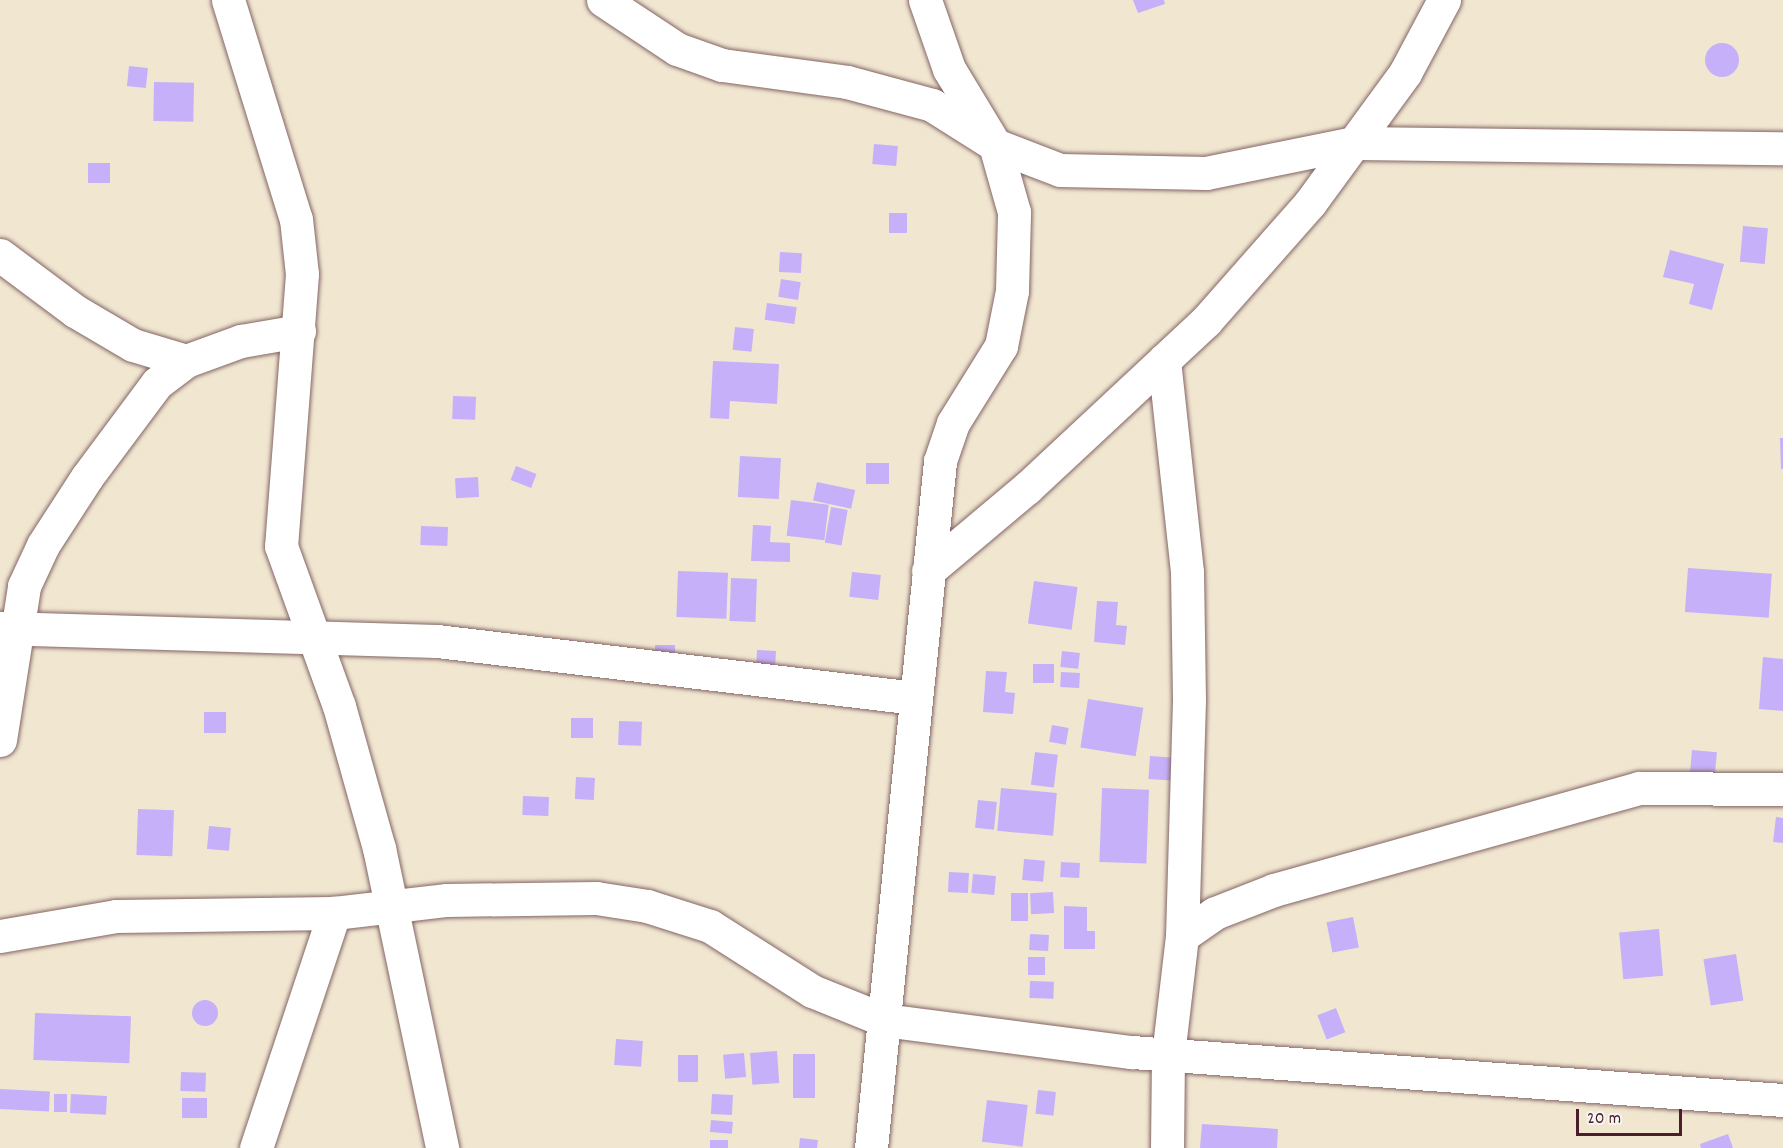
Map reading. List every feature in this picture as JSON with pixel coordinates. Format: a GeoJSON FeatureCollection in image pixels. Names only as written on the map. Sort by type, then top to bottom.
{"type":"FeatureCollection","features":[{"type":"Feature","properties":{"kind":"street"},"geometry":{"type":"LineString","coordinates":[[228,0],[296,219],[302,274],[281,546],[339,706],[391,910],[442,1148]]}},
{"type":"Feature","properties":{"kind":"street"},"geometry":{"type":"LineString","coordinates":[[603,0],[677,49],[722,65],[847,82],[932,105],[995,145],[1059,170],[1124,175],[1206,173],[1353,143],[1783,148]]}},
{"type":"Feature","properties":{"kind":"street"},"geometry":{"type":"LineString","coordinates":[[871,1148],[914,698],[940,461],[953,423],[1001,346],[1012,291],[1014,212],[995,145],[949,69],[925,0]]}},
{"type":"Feature","properties":{"kind":"street"},"geometry":{"type":"LineString","coordinates":[[928,571],[1027,488],[1206,321],[1310,203],[1405,74],[1444,0]]}},
{"type":"Feature","properties":{"kind":"street"},"geometry":{"type":"LineString","coordinates":[[0,255],[75,312],[123,339],[186,361]]}},
{"type":"Feature","properties":{"kind":"street"},"geometry":{"type":"LineString","coordinates":[[0,740],[7,629],[24,586],[43,545],[157,383],[186,361],[241,341],[299,331]]}},
{"type":"Feature","properties":{"kind":"street"},"geometry":{"type":"LineString","coordinates":[[1164,360],[1187,572],[1190,700],[1182,936],[1168,1055],[1167,1148]]}},
{"type":"Feature","properties":{"kind":"street"},"geometry":{"type":"LineString","coordinates":[[7,629],[311,634],[524,648],[660,671],[914,698]]}},
{"type":"Feature","properties":{"kind":"street"},"geometry":{"type":"LineString","coordinates":[[1182,936],[1215,913],[1274,890],[1639,788],[1783,789]]}},
{"type":"Feature","properties":{"kind":"street"},"geometry":{"type":"LineString","coordinates":[[0,936],[116,916],[334,913],[391,910],[512,897],[596,898],[647,906],[710,926],[812,991],[884,1020],[1168,1055],[1783,1100]]}},
{"type":"Feature","properties":{"kind":"street"},"geometry":{"type":"LineString","coordinates":[[256,1148],[334,913]]}},
{"type":"Feature","properties":{"kind":"building"},"geometry":{"type":"Polygon","coordinates":[[[1133,0],[1164,0],[1165,4],[1138,13],[1133,0]]]}},
{"type":"Feature","properties":{"kind":"building"},"geometry":{"type":"Polygon","coordinates":[[[1722,43],[1734,48],[1739,60],[1734,72],[1722,77],[1710,72],[1705,60],[1710,48],[1722,43]]]}},
{"type":"Feature","properties":{"kind":"building"},"geometry":{"type":"Polygon","coordinates":[[[129,66],[148,68],[146,88],[127,86],[129,66]]]}},
{"type":"Feature","properties":{"kind":"building"},"geometry":{"type":"Polygon","coordinates":[[[154,82],[194,83],[193,122],[153,121],[154,82]]]}},
{"type":"Feature","properties":{"kind":"building"},"geometry":{"type":"Polygon","coordinates":[[[874,144],[898,146],[896,166],[872,164],[874,144]]]}},
{"type":"Feature","properties":{"kind":"building"},"geometry":{"type":"Polygon","coordinates":[[[88,163],[110,163],[110,183],[88,183],[88,163]]]}},
{"type":"Feature","properties":{"kind":"building"},"geometry":{"type":"Polygon","coordinates":[[[889,213],[907,213],[907,233],[889,233],[889,213]]]}},
{"type":"Feature","properties":{"kind":"building"},"geometry":{"type":"Polygon","coordinates":[[[1743,226],[1768,228],[1765,264],[1740,262],[1743,226]]]}},
{"type":"Feature","properties":{"kind":"building"},"geometry":{"type":"Polygon","coordinates":[[[1670,250],[1724,264],[1712,310],[1689,304],[1694,284],[1663,277],[1670,250]]]}},
{"type":"Feature","properties":{"kind":"building"},"geometry":{"type":"Polygon","coordinates":[[[780,252],[802,253],[801,273],[779,272],[780,252]]]}},
{"type":"Feature","properties":{"kind":"building"},"geometry":{"type":"Polygon","coordinates":[[[781,279],[801,282],[798,300],[778,297],[781,279]]]}},
{"type":"Feature","properties":{"kind":"building"},"geometry":{"type":"Polygon","coordinates":[[[767,303],[797,307],[794,324],[765,320],[767,303]]]}},
{"type":"Feature","properties":{"kind":"building"},"geometry":{"type":"Polygon","coordinates":[[[735,327],[754,329],[751,352],[733,350],[735,327]]]}},
{"type":"Feature","properties":{"kind":"building"},"geometry":{"type":"Polygon","coordinates":[[[713,361],[779,364],[777,404],[730,401],[729,419],[710,418],[713,361]]]}},
{"type":"Feature","properties":{"kind":"building"},"geometry":{"type":"Polygon","coordinates":[[[453,396],[476,397],[475,420],[452,419],[453,396]]]}},
{"type":"Feature","properties":{"kind":"building"},"geometry":{"type":"Polygon","coordinates":[[[1780,438],[1783,438],[1783,469],[1781,469],[1780,438]]]}},
{"type":"Feature","properties":{"kind":"building"},"geometry":{"type":"Polygon","coordinates":[[[740,456],[781,458],[779,499],[738,497],[740,456]]]}},
{"type":"Feature","properties":{"kind":"building"},"geometry":{"type":"Polygon","coordinates":[[[866,463],[889,463],[889,484],[866,484],[866,463]]]}},
{"type":"Feature","properties":{"kind":"building"},"geometry":{"type":"Polygon","coordinates":[[[516,466],[537,474],[531,488],[511,480],[516,466]]]}},
{"type":"Feature","properties":{"kind":"building"},"geometry":{"type":"Polygon","coordinates":[[[478,477],[479,497],[456,498],[455,478],[478,477]]]}},
{"type":"Feature","properties":{"kind":"building"},"geometry":{"type":"Polygon","coordinates":[[[817,482],[855,490],[851,509],[813,501],[817,482]]]}},
{"type":"Feature","properties":{"kind":"building"},"geometry":{"type":"Polygon","coordinates":[[[791,500],[829,505],[824,540],[787,536],[791,500]]]}},
{"type":"Feature","properties":{"kind":"building"},"geometry":{"type":"Polygon","coordinates":[[[831,507],[848,510],[841,545],[825,542],[831,507]]]}},
{"type":"Feature","properties":{"kind":"building"},"geometry":{"type":"Polygon","coordinates":[[[753,525],[771,526],[770,542],[790,543],[790,562],[751,561],[753,525]]]}},
{"type":"Feature","properties":{"kind":"building"},"geometry":{"type":"Polygon","coordinates":[[[421,526],[448,527],[447,546],[420,545],[421,526]]]}},
{"type":"Feature","properties":{"kind":"building"},"geometry":{"type":"Polygon","coordinates":[[[1688,568],[1772,574],[1769,618],[1685,612],[1688,568]]]}},
{"type":"Feature","properties":{"kind":"building"},"geometry":{"type":"Polygon","coordinates":[[[678,571],[728,573],[726,619],[676,617],[678,571]]]}},
{"type":"Feature","properties":{"kind":"building"},"geometry":{"type":"Polygon","coordinates":[[[852,572],[881,575],[878,600],[849,597],[852,572]]]}},
{"type":"Feature","properties":{"kind":"building"},"geometry":{"type":"Polygon","coordinates":[[[731,578],[757,579],[755,622],[729,621],[731,578]]]}},
{"type":"Feature","properties":{"kind":"building"},"geometry":{"type":"Polygon","coordinates":[[[1034,581],[1078,587],[1072,630],[1028,624],[1034,581]]]}},
{"type":"Feature","properties":{"kind":"building"},"geometry":{"type":"Polygon","coordinates":[[[1097,601],[1118,602],[1116,625],[1127,626],[1125,645],[1094,642],[1097,601]]]}},
{"type":"Feature","properties":{"kind":"building"},"geometry":{"type":"Polygon","coordinates":[[[655,645],[675,645],[675,661],[655,661],[655,645]]]}},
{"type":"Feature","properties":{"kind":"building"},"geometry":{"type":"Polygon","coordinates":[[[757,650],[776,651],[775,670],[756,669],[757,650]]]}},
{"type":"Feature","properties":{"kind":"building"},"geometry":{"type":"Polygon","coordinates":[[[1062,651],[1080,653],[1078,669],[1060,667],[1062,651]]]}},
{"type":"Feature","properties":{"kind":"building"},"geometry":{"type":"Polygon","coordinates":[[[1763,657],[1783,659],[1783,711],[1759,709],[1763,657]]]}},
{"type":"Feature","properties":{"kind":"building"},"geometry":{"type":"Polygon","coordinates":[[[1033,664],[1054,664],[1054,683],[1033,683],[1033,664]]]}},
{"type":"Feature","properties":{"kind":"building"},"geometry":{"type":"Polygon","coordinates":[[[986,671],[1007,672],[1005,692],[1015,693],[1013,714],[983,712],[986,671]]]}},
{"type":"Feature","properties":{"kind":"building"},"geometry":{"type":"Polygon","coordinates":[[[1061,672],[1080,673],[1079,688],[1060,687],[1061,672]]]}},
{"type":"Feature","properties":{"kind":"building"},"geometry":{"type":"Polygon","coordinates":[[[1088,699],[1143,708],[1136,756],[1080,747],[1088,699]]]}},
{"type":"Feature","properties":{"kind":"building"},"geometry":{"type":"Polygon","coordinates":[[[204,712],[226,712],[226,733],[204,733],[204,712]]]}},
{"type":"Feature","properties":{"kind":"building"},"geometry":{"type":"Polygon","coordinates":[[[571,718],[593,718],[593,738],[571,738],[571,718]]]}},
{"type":"Feature","properties":{"kind":"building"},"geometry":{"type":"Polygon","coordinates":[[[619,721],[642,722],[641,746],[618,745],[619,721]]]}},
{"type":"Feature","properties":{"kind":"building"},"geometry":{"type":"Polygon","coordinates":[[[1052,725],[1069,728],[1066,745],[1049,742],[1052,725]]]}},
{"type":"Feature","properties":{"kind":"building"},"geometry":{"type":"Polygon","coordinates":[[[1692,750],[1717,752],[1715,775],[1690,773],[1692,750]]]}},
{"type":"Feature","properties":{"kind":"building"},"geometry":{"type":"Polygon","coordinates":[[[1035,752],[1058,755],[1054,788],[1031,785],[1035,752]]]}},
{"type":"Feature","properties":{"kind":"building"},"geometry":{"type":"Polygon","coordinates":[[[1150,756],[1176,758],[1174,781],[1148,779],[1150,756]]]}},
{"type":"Feature","properties":{"kind":"building"},"geometry":{"type":"Polygon","coordinates":[[[576,777],[595,778],[594,800],[575,799],[576,777]]]}},
{"type":"Feature","properties":{"kind":"building"},"geometry":{"type":"Polygon","coordinates":[[[1001,788],[1057,793],[1053,836],[997,831],[1001,788]]]}},
{"type":"Feature","properties":{"kind":"building"},"geometry":{"type":"Polygon","coordinates":[[[1102,788],[1149,790],[1146,864],[1099,862],[1102,788]]]}},
{"type":"Feature","properties":{"kind":"building"},"geometry":{"type":"Polygon","coordinates":[[[523,796],[549,797],[548,816],[522,815],[523,796]]]}},
{"type":"Feature","properties":{"kind":"building"},"geometry":{"type":"Polygon","coordinates":[[[978,800],[997,802],[994,830],[975,828],[978,800]]]}},
{"type":"Feature","properties":{"kind":"building"},"geometry":{"type":"Polygon","coordinates":[[[138,809],[174,810],[172,856],[136,855],[138,809]]]}},
{"type":"Feature","properties":{"kind":"building"},"geometry":{"type":"Polygon","coordinates":[[[1776,817],[1783,818],[1783,843],[1773,842],[1776,817]]]}},
{"type":"Feature","properties":{"kind":"building"},"geometry":{"type":"Polygon","coordinates":[[[209,826],[231,828],[229,851],[207,849],[209,826]]]}},
{"type":"Feature","properties":{"kind":"building"},"geometry":{"type":"Polygon","coordinates":[[[1024,859],[1045,861],[1043,882],[1022,880],[1024,859]]]}},
{"type":"Feature","properties":{"kind":"building"},"geometry":{"type":"Polygon","coordinates":[[[1061,862],[1080,863],[1079,878],[1060,877],[1061,862]]]}},
{"type":"Feature","properties":{"kind":"building"},"geometry":{"type":"Polygon","coordinates":[[[949,872],[969,873],[968,893],[948,892],[949,872]]]}},
{"type":"Feature","properties":{"kind":"building"},"geometry":{"type":"Polygon","coordinates":[[[973,874],[996,876],[994,895],[971,893],[973,874]]]}},
{"type":"Feature","properties":{"kind":"building"},"geometry":{"type":"Polygon","coordinates":[[[1053,892],[1054,913],[1031,914],[1030,893],[1053,892]]]}},
{"type":"Feature","properties":{"kind":"building"},"geometry":{"type":"Polygon","coordinates":[[[1011,893],[1028,893],[1028,921],[1011,921],[1011,893]]]}},
{"type":"Feature","properties":{"kind":"building"},"geometry":{"type":"Polygon","coordinates":[[[1064,906],[1087,907],[1087,931],[1095,931],[1095,949],[1064,949],[1064,906]]]}},
{"type":"Feature","properties":{"kind":"building"},"geometry":{"type":"Polygon","coordinates":[[[1353,917],[1359,947],[1332,953],[1326,922],[1353,917]]]}},
{"type":"Feature","properties":{"kind":"building"},"geometry":{"type":"Polygon","coordinates":[[[1659,929],[1663,976],[1623,979],[1619,932],[1659,929]]]}},
{"type":"Feature","properties":{"kind":"building"},"geometry":{"type":"Polygon","coordinates":[[[1030,934],[1049,935],[1048,951],[1029,950],[1030,934]]]}},
{"type":"Feature","properties":{"kind":"building"},"geometry":{"type":"Polygon","coordinates":[[[1736,954],[1743,1000],[1711,1006],[1703,959],[1736,954]]]}},
{"type":"Feature","properties":{"kind":"building"},"geometry":{"type":"Polygon","coordinates":[[[1028,957],[1045,957],[1045,975],[1028,975],[1028,957]]]}},
{"type":"Feature","properties":{"kind":"building"},"geometry":{"type":"Polygon","coordinates":[[[1030,981],[1054,982],[1053,999],[1029,998],[1030,981]]]}},
{"type":"Feature","properties":{"kind":"building"},"geometry":{"type":"Polygon","coordinates":[[[205,1000],[214,1004],[218,1013],[214,1022],[205,1026],[196,1022],[192,1013],[196,1004],[205,1000]]]}},
{"type":"Feature","properties":{"kind":"building"},"geometry":{"type":"Polygon","coordinates":[[[1336,1008],[1345,1032],[1327,1039],[1317,1015],[1336,1008]]]}},
{"type":"Feature","properties":{"kind":"building"},"geometry":{"type":"Polygon","coordinates":[[[35,1013],[131,1016],[129,1063],[33,1060],[35,1013]]]}},
{"type":"Feature","properties":{"kind":"building"},"geometry":{"type":"Polygon","coordinates":[[[616,1039],[643,1041],[641,1067],[614,1065],[616,1039]]]}},
{"type":"Feature","properties":{"kind":"building"},"geometry":{"type":"Polygon","coordinates":[[[777,1051],[779,1083],[752,1085],[750,1053],[777,1051]]]}},
{"type":"Feature","properties":{"kind":"building"},"geometry":{"type":"Polygon","coordinates":[[[744,1053],[746,1077],[725,1079],[723,1055],[744,1053]]]}},
{"type":"Feature","properties":{"kind":"building"},"geometry":{"type":"Polygon","coordinates":[[[793,1054],[815,1054],[815,1098],[793,1098],[793,1054]]]}},
{"type":"Feature","properties":{"kind":"building"},"geometry":{"type":"Polygon","coordinates":[[[678,1055],[698,1055],[698,1082],[678,1082],[678,1055]]]}},
{"type":"Feature","properties":{"kind":"building"},"geometry":{"type":"Polygon","coordinates":[[[181,1072],[206,1073],[205,1092],[180,1091],[181,1072]]]}},
{"type":"Feature","properties":{"kind":"building"},"geometry":{"type":"Polygon","coordinates":[[[0,1089],[50,1092],[49,1112],[0,1109],[0,1089]]]}},
{"type":"Feature","properties":{"kind":"building"},"geometry":{"type":"Polygon","coordinates":[[[1038,1090],[1056,1092],[1053,1116],[1035,1114],[1038,1090]]]}},
{"type":"Feature","properties":{"kind":"building"},"geometry":{"type":"Polygon","coordinates":[[[54,1094],[67,1094],[67,1112],[54,1112],[54,1094]]]}},
{"type":"Feature","properties":{"kind":"building"},"geometry":{"type":"Polygon","coordinates":[[[71,1094],[107,1096],[106,1115],[70,1113],[71,1094]]]}},
{"type":"Feature","properties":{"kind":"building"},"geometry":{"type":"Polygon","coordinates":[[[712,1094],[733,1095],[732,1115],[711,1114],[712,1094]]]}},
{"type":"Feature","properties":{"kind":"building"},"geometry":{"type":"Polygon","coordinates":[[[182,1098],[207,1098],[207,1118],[182,1118],[182,1098]]]}},
{"type":"Feature","properties":{"kind":"building"},"geometry":{"type":"Polygon","coordinates":[[[987,1100],[1028,1105],[1023,1147],[982,1142],[987,1100]]]}},
{"type":"Feature","properties":{"kind":"building"},"geometry":{"type":"Polygon","coordinates":[[[711,1120],[733,1122],[732,1134],[710,1132],[711,1120]]]}},
{"type":"Feature","properties":{"kind":"building"},"geometry":{"type":"Polygon","coordinates":[[[1202,1124],[1278,1129],[1277,1148],[1200,1148],[1202,1124]]]}},
{"type":"Feature","properties":{"kind":"building"},"geometry":{"type":"Polygon","coordinates":[[[1728,1134],[1733,1148],[1701,1148],[1700,1144],[1728,1134]]]}},
{"type":"Feature","properties":{"kind":"building"},"geometry":{"type":"Polygon","coordinates":[[[800,1138],[818,1140],[817,1148],[799,1148],[800,1138]]]}},
{"type":"Feature","properties":{"kind":"building"},"geometry":{"type":"Polygon","coordinates":[[[710,1140],[728,1140],[728,1148],[710,1148],[710,1140]]]}}]}
